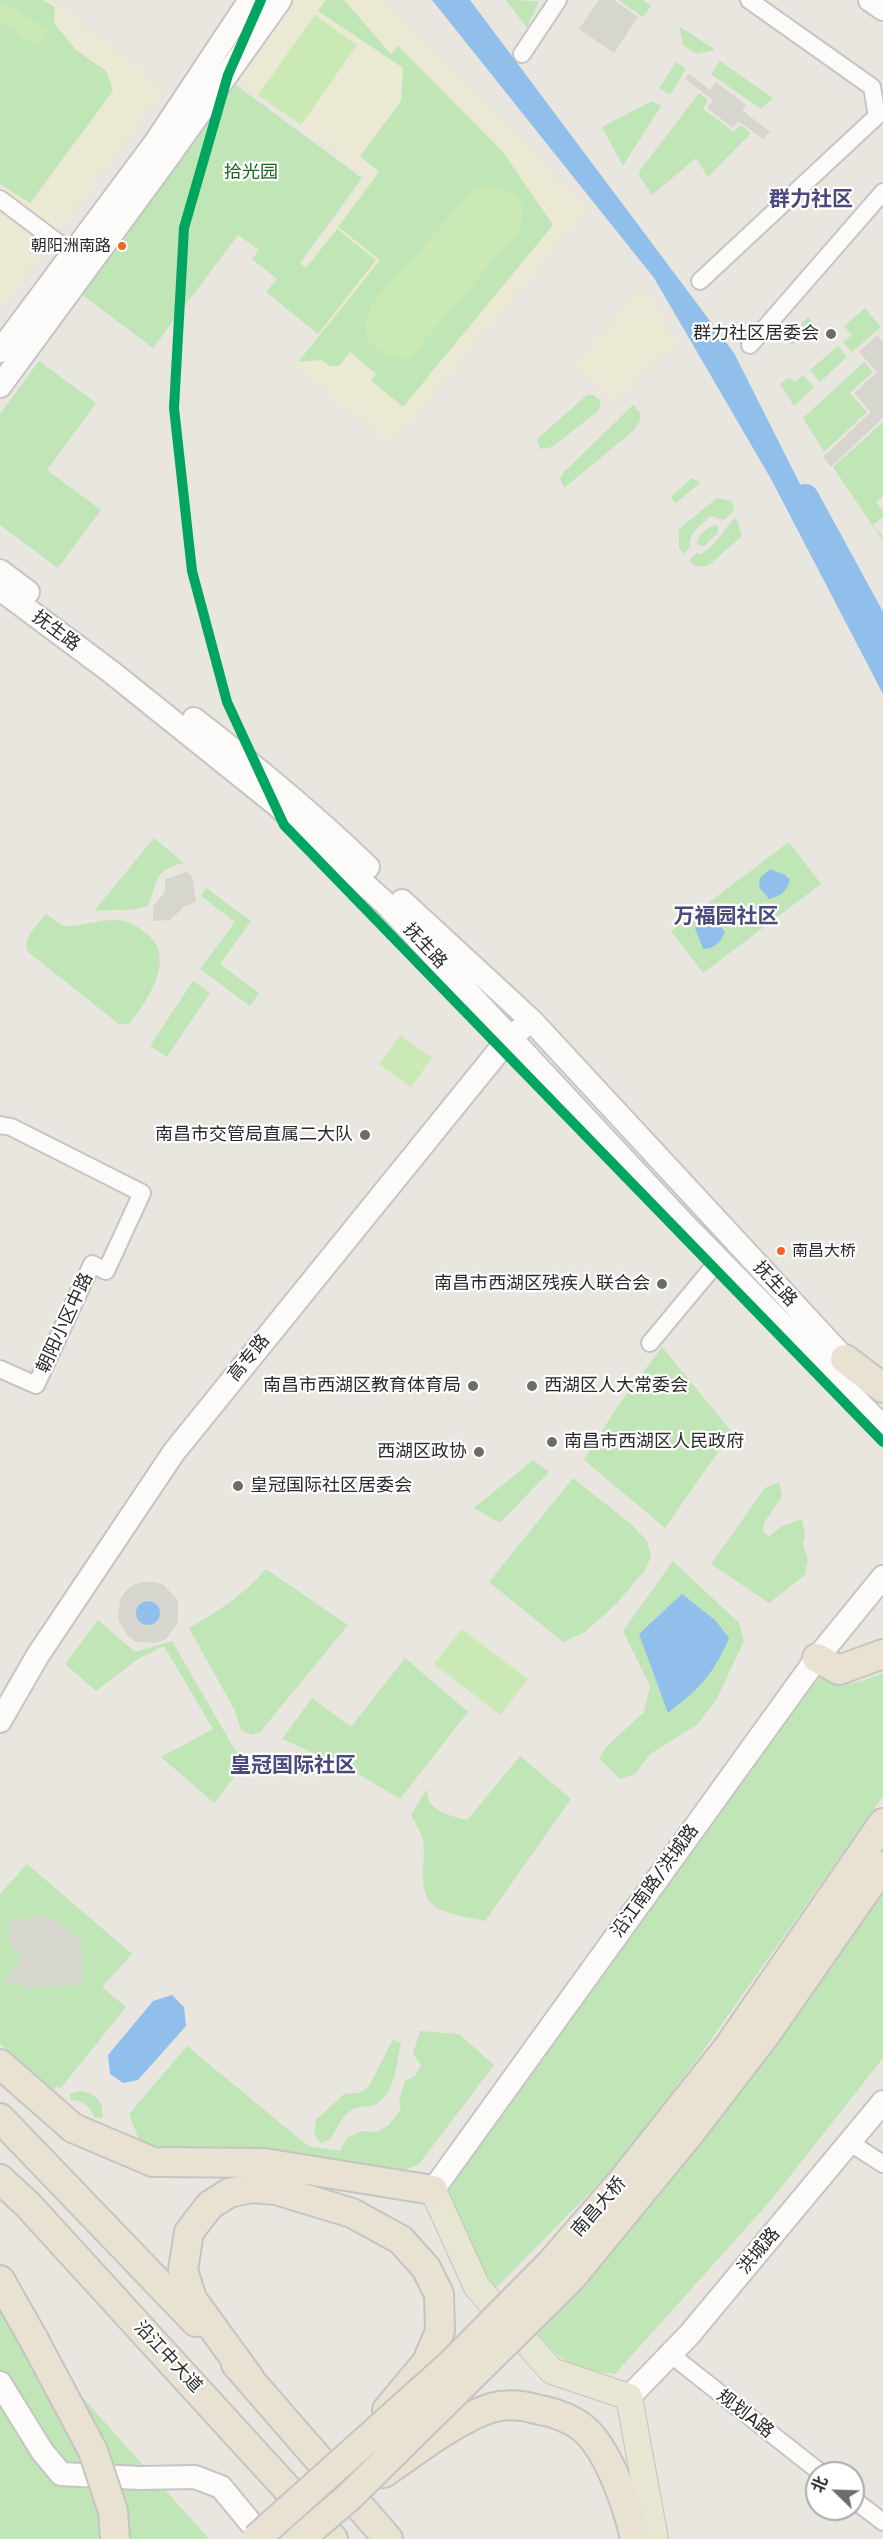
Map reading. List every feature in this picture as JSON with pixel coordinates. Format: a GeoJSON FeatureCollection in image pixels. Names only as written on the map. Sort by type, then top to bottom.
{"type":"FeatureCollection","features":[{"type":"Feature","properties":{"kind":"highway"},"geometry":{"type":"LineString","coordinates":[[845,1359],[883,1388]]}},
{"type":"Feature","properties":{"kind":"highway"},"geometry":{"type":"LineString","coordinates":[[817,1658],[839,1670],[883,1654]]}},
{"type":"Feature","properties":{"kind":"highway","name":"南昌大桥"},"geometry":{"type":"LineString","coordinates":[[256,2539],[359,2444],[561,2270],[623,2180],[728,2049],[883,1823]]}},
{"type":"Feature","properties":{"kind":"highway","name":"南昌大桥"},"geometry":{"type":"LineString","coordinates":[[300,2539],[344,2489],[561,2270],[694,2128],[766,2034],[883,1866]]}},
{"type":"Feature","properties":{"kind":"highway"},"geometry":{"type":"LineString","coordinates":[[0,2064],[73,2128],[153,2162],[264,2163],[433,2190]]}},
{"type":"Feature","properties":{"kind":"highway"},"geometry":{"type":"LineString","coordinates":[[0,2118],[250,2379],[388,2539]]}},
{"type":"Feature","properties":{"kind":"highway","name":"沿江中大道"},"geometry":{"type":"LineString","coordinates":[[0,2178],[28,2205],[333,2539]]}},
{"type":"Feature","properties":{"kind":"highway"},"geometry":{"type":"LineString","coordinates":[[0,2184],[28,2205]]}},
{"type":"Feature","properties":{"kind":"highway"},"geometry":{"type":"LineString","coordinates":[[250,2379],[192,2300],[183,2270],[189,2232],[210,2205],[229,2193],[251,2188],[276,2190],[352,2213],[401,2240],[426,2268],[440,2294],[440,2331],[427,2362],[359,2444]]}},
{"type":"Feature","properties":{"kind":"highway"},"geometry":{"type":"LineString","coordinates":[[0,2280],[93,2451],[113,2511],[115,2539]]}},
{"type":"Feature","properties":{"kind":"highway"},"geometry":{"type":"LineString","coordinates":[[344,2489],[492,2408],[522,2405],[557,2413],[583,2428],[606,2458],[630,2514],[635,2539]]}},
{"type":"Feature","properties":{"kind":"main road"},"geometry":{"type":"LineString","coordinates":[[0,351],[155,143],[250,0]]}},
{"type":"Feature","properties":{"kind":"main road"},"geometry":{"type":"LineString","coordinates":[[0,386],[280,0]]}},
{"type":"Feature","properties":{"kind":"main road"},"geometry":{"type":"LineString","coordinates":[[870,0],[883,9]]}},
{"type":"Feature","properties":{"kind":"main road","name":"抚生路"},"geometry":{"type":"LineString","coordinates":[[0,570],[267,775],[328,829],[532,1021],[845,1359],[883,1397]]}},
{"type":"Feature","properties":{"kind":"main road","name":"抚生路"},"geometry":{"type":"LineString","coordinates":[[0,589],[110,671],[277,805],[384,902],[719,1260],[883,1427]]}},
{"type":"Feature","properties":{"kind":"main road","name":"高专路"},"geometry":{"type":"LineString","coordinates":[[0,1721],[38,1655],[174,1452],[510,1036],[532,1021]]}},
{"type":"Feature","properties":{"kind":"main road","name":"沿江南路/洪城路"},"geometry":{"type":"LineString","coordinates":[[433,2190],[817,1658],[883,1577]]}},
{"type":"Feature","properties":{"kind":"main road","name":"洪城路"},"geometry":{"type":"LineString","coordinates":[[629,2397],[689,2335],[883,2102]]}},
{"type":"Feature","properties":{"kind":"main road"},"geometry":{"type":"LineString","coordinates":[[433,2190],[477,2287],[552,2371],[629,2397],[655,2539]]}},
{"type":"Feature","properties":{"kind":"main road"},"geometry":{"type":"LineString","coordinates":[[0,2383],[42,2451],[62,2474],[139,2478],[195,2477],[221,2487],[264,2539]]}},
{"type":"Feature","properties":{"kind":"street"},"geometry":{"type":"LineString","coordinates":[[522,54],[558,0]]}},
{"type":"Feature","properties":{"kind":"street"},"geometry":{"type":"LineString","coordinates":[[700,281],[877,116],[872,87],[749,0]]}},
{"type":"Feature","properties":{"kind":"street"},"geometry":{"type":"LineString","coordinates":[[750,345],[883,192]]}},
{"type":"Feature","properties":{"kind":"street"},"geometry":{"type":"LineString","coordinates":[[0,199],[73,254]]}},
{"type":"Feature","properties":{"kind":"street","name":"朝阳小区中路"},"geometry":{"type":"LineString","coordinates":[[0,1125],[11,1127],[142,1193],[106,1270],[92,1264],[36,1385],[0,1368]]}},
{"type":"Feature","properties":{"kind":"street"},"geometry":{"type":"LineString","coordinates":[[650,1343],[719,1260]]}},
{"type":"Feature","properties":{"kind":"street"},"geometry":{"type":"LineString","coordinates":[[849,2142],[883,2164]]}},
{"type":"Feature","properties":{"kind":"street","name":"规划A路"},"geometry":{"type":"LineString","coordinates":[[670,2354],[806,2461]]}},
{"type":"Feature","properties":{"kind":"street"},"geometry":{"type":"LineString","coordinates":[[865,2508],[883,2522]]}},
{"type":"Feature","properties":{"kind":"shaded area"},"geometry":{"type":"Polygon","coordinates":[[[0,0],[51,0],[165,88],[0,310],[0,0]]]}},
{"type":"Feature","properties":{"kind":"shaded area"},"geometry":{"type":"Polygon","coordinates":[[[293,0],[383,0],[588,209],[391,445],[294,366],[330,320],[287,286],[368,176],[239,82],[293,0]]]}},
{"type":"Feature","properties":{"kind":"shaded area"},"geometry":{"type":"Polygon","coordinates":[[[599,0],[614,0],[638,17],[614,53],[579,29],[599,0]]]}},
{"type":"Feature","properties":{"kind":"shaded area"},"geometry":{"type":"Polygon","coordinates":[[[689,74],[710,90],[716,82],[746,105],[742,110],[770,132],[763,139],[738,121],[733,128],[707,108],[713,100],[685,79],[689,74]]]}},
{"type":"Feature","properties":{"kind":"shaded area"},"geometry":{"type":"Polygon","coordinates":[[[642,285],[677,343],[613,402],[575,365],[642,285]]]}},
{"type":"Feature","properties":{"kind":"shaded area"},"geometry":{"type":"Polygon","coordinates":[[[877,335],[883,342],[883,418],[831,467],[823,457],[871,412],[854,393],[877,372],[859,352],[877,335]]]}},
{"type":"Feature","properties":{"kind":"shaded area"},"geometry":{"type":"Polygon","coordinates":[[[187,872],[192,876],[196,902],[185,906],[170,920],[153,921],[153,906],[165,892],[165,879],[187,872]]]}},
{"type":"Feature","properties":{"kind":"shaded area"},"geometry":{"type":"Polygon","coordinates":[[[154,1582],[164,1585],[178,1601],[178,1622],[166,1639],[156,1643],[136,1642],[128,1636],[118,1620],[120,1600],[133,1585],[154,1582]],[[149,1600],[141,1602],[137,1617],[145,1625],[157,1622],[159,1606],[149,1600]]]}},
{"type":"Feature","properties":{"kind":"shaded area"},"geometry":{"type":"Polygon","coordinates":[[[34,1915],[58,1921],[81,1942],[83,1975],[77,1985],[24,1987],[16,1980],[11,1985],[5,1980],[24,1957],[8,1940],[11,1931],[7,1926],[15,1918],[21,1921],[34,1915]]]}},
{"type":"Feature","properties":{"kind":"green space"},"geometry":{"type":"Polygon","coordinates":[[[0,0],[43,0],[55,7],[54,23],[76,50],[106,71],[113,91],[30,203],[0,184],[0,0]]]}},
{"type":"Feature","properties":{"kind":"green space"},"geometry":{"type":"Polygon","coordinates":[[[0,0],[49,31],[39,47],[0,22],[0,0]]]}},
{"type":"Feature","properties":{"kind":"green space"},"geometry":{"type":"Polygon","coordinates":[[[326,0],[344,0],[391,54],[398,46],[503,152],[553,225],[403,407],[371,380],[376,374],[350,352],[339,366],[330,366],[321,360],[298,362],[380,260],[338,227],[379,172],[360,156],[401,101],[403,68],[318,11],[326,0]]]}},
{"type":"Feature","properties":{"kind":"green space"},"geometry":{"type":"Polygon","coordinates":[[[506,0],[539,1],[527,28],[506,0]]]}},
{"type":"Feature","properties":{"kind":"green space"},"geometry":{"type":"Polygon","coordinates":[[[618,0],[643,0],[651,6],[643,17],[618,0]]]}},
{"type":"Feature","properties":{"kind":"green space"},"geometry":{"type":"Polygon","coordinates":[[[315,15],[357,45],[301,125],[258,95],[315,15]]]}},
{"type":"Feature","properties":{"kind":"green space"},"geometry":{"type":"Polygon","coordinates":[[[679,26],[714,50],[696,54],[683,45],[679,26]]]}},
{"type":"Feature","properties":{"kind":"green space"},"geometry":{"type":"Polygon","coordinates":[[[720,61],[773,98],[761,109],[711,74],[720,61]]]}},
{"type":"Feature","properties":{"kind":"green space"},"geometry":{"type":"Polygon","coordinates":[[[676,62],[686,69],[670,95],[659,88],[676,62]]]}},
{"type":"Feature","properties":{"kind":"green space","name":"拾光园"},"geometry":{"type":"Polygon","coordinates":[[[236,85],[362,178],[300,263],[306,268],[337,229],[376,260],[318,334],[266,292],[277,279],[252,259],[259,250],[238,235],[153,348],[81,294],[236,85]]]}},
{"type":"Feature","properties":{"kind":"green space"},"geometry":{"type":"Polygon","coordinates":[[[699,93],[708,100],[703,109],[734,132],[740,125],[751,133],[708,177],[696,158],[652,195],[638,173],[699,93]]]}},
{"type":"Feature","properties":{"kind":"green space"},"geometry":{"type":"Polygon","coordinates":[[[652,101],[661,106],[623,166],[602,127],[652,101]]]}},
{"type":"Feature","properties":{"kind":"green space"},"geometry":{"type":"Polygon","coordinates":[[[490,185],[513,195],[522,204],[522,221],[517,233],[413,354],[404,359],[383,353],[375,348],[366,334],[367,315],[372,304],[469,195],[474,190],[490,185]]]}},
{"type":"Feature","properties":{"kind":"green space"},"geometry":{"type":"Polygon","coordinates":[[[865,308],[881,327],[852,352],[843,342],[852,335],[844,326],[865,308]]]}},
{"type":"Feature","properties":{"kind":"green space"},"geometry":{"type":"Polygon","coordinates":[[[808,317],[815,325],[792,345],[787,339],[808,317]]]}},
{"type":"Feature","properties":{"kind":"green space"},"geometry":{"type":"Polygon","coordinates":[[[838,346],[847,357],[820,382],[810,370],[838,346]]]}},
{"type":"Feature","properties":{"kind":"green space"},"geometry":{"type":"Polygon","coordinates":[[[39,361],[96,403],[47,470],[101,510],[58,568],[0,525],[0,414],[39,361]]]}},
{"type":"Feature","properties":{"kind":"green space"},"geometry":{"type":"Polygon","coordinates":[[[864,362],[873,372],[850,393],[867,412],[824,452],[803,418],[864,362]]]}},
{"type":"Feature","properties":{"kind":"green space"},"geometry":{"type":"Polygon","coordinates":[[[803,375],[814,387],[794,406],[780,384],[789,377],[795,382],[803,375]]]}},
{"type":"Feature","properties":{"kind":"green space"},"geometry":{"type":"Polygon","coordinates":[[[587,395],[593,395],[601,401],[598,411],[552,447],[540,449],[537,439],[587,395]]]}},
{"type":"Feature","properties":{"kind":"green space"},"geometry":{"type":"Polygon","coordinates":[[[633,405],[640,412],[640,421],[633,431],[564,488],[560,479],[563,473],[633,405]]]}},
{"type":"Feature","properties":{"kind":"green space"},"geometry":{"type":"Polygon","coordinates":[[[883,422],[883,496],[876,502],[883,511],[883,517],[873,525],[883,537],[883,541],[833,467],[883,422]]]}},
{"type":"Feature","properties":{"kind":"green space"},"geometry":{"type":"Polygon","coordinates":[[[692,478],[700,483],[676,503],[671,497],[692,478]]]}},
{"type":"Feature","properties":{"kind":"green space"},"geometry":{"type":"Polygon","coordinates":[[[717,498],[732,501],[734,511],[724,520],[710,516],[693,534],[690,547],[684,554],[679,548],[679,529],[717,498]]]}},
{"type":"Feature","properties":{"kind":"green space"},"geometry":{"type":"Polygon","coordinates":[[[736,517],[742,536],[709,565],[698,566],[689,561],[696,553],[706,551],[716,542],[736,517]]]}},
{"type":"Feature","properties":{"kind":"green space"},"geometry":{"type":"Polygon","coordinates":[[[716,525],[718,533],[704,546],[697,544],[704,532],[716,525]]]}},
{"type":"Feature","properties":{"kind":"green space"},"geometry":{"type":"Polygon","coordinates":[[[154,838],[184,863],[162,873],[148,906],[129,910],[94,911],[154,838]]]}},
{"type":"Feature","properties":{"kind":"green space"},"geometry":{"type":"Polygon","coordinates":[[[789,842],[821,884],[703,973],[671,931],[789,842]]]}},
{"type":"Feature","properties":{"kind":"green space"},"geometry":{"type":"Polygon","coordinates":[[[206,888],[251,921],[220,964],[259,993],[250,1006],[200,969],[235,922],[201,896],[206,888]]]}},
{"type":"Feature","properties":{"kind":"green space"},"geometry":{"type":"Polygon","coordinates":[[[46,914],[63,926],[111,920],[126,922],[144,931],[156,944],[159,967],[156,980],[144,1004],[129,1024],[119,1024],[28,952],[26,947],[29,937],[46,914]]]}},
{"type":"Feature","properties":{"kind":"green space"},"geometry":{"type":"Polygon","coordinates":[[[193,981],[210,993],[167,1057],[150,1046],[193,981]]]}},
{"type":"Feature","properties":{"kind":"green space"},"geometry":{"type":"Polygon","coordinates":[[[400,1035],[432,1058],[411,1087],[379,1064],[400,1035]]]}},
{"type":"Feature","properties":{"kind":"green space"},"geometry":{"type":"Polygon","coordinates":[[[662,1347],[732,1432],[665,1528],[584,1460],[617,1407],[662,1347]]]}},
{"type":"Feature","properties":{"kind":"green space"},"geometry":{"type":"Polygon","coordinates":[[[533,1460],[549,1472],[500,1523],[474,1508],[533,1460]]]}},
{"type":"Feature","properties":{"kind":"green space"},"geometry":{"type":"Polygon","coordinates":[[[573,1478],[631,1524],[647,1541],[651,1557],[644,1571],[616,1604],[585,1632],[563,1642],[489,1582],[573,1478]]]}},
{"type":"Feature","properties":{"kind":"green space"},"geometry":{"type":"Polygon","coordinates":[[[779,1482],[782,1496],[764,1523],[763,1531],[769,1536],[782,1526],[802,1519],[805,1534],[803,1544],[808,1560],[805,1575],[769,1603],[711,1564],[765,1488],[779,1482]]]}},
{"type":"Feature","properties":{"kind":"green space"},"geometry":{"type":"Polygon","coordinates":[[[673,1561],[739,1623],[744,1641],[717,1698],[698,1724],[650,1754],[635,1774],[620,1779],[599,1758],[606,1747],[644,1712],[650,1686],[623,1631],[673,1561]]]}},
{"type":"Feature","properties":{"kind":"green space"},"geometry":{"type":"Polygon","coordinates":[[[266,1569],[348,1625],[261,1731],[251,1735],[241,1730],[235,1711],[189,1628],[240,1595],[266,1569]]]}},
{"type":"Feature","properties":{"kind":"green space"},"geometry":{"type":"Polygon","coordinates":[[[98,1620],[135,1652],[172,1641],[235,1750],[250,1757],[214,1803],[161,1757],[213,1729],[164,1646],[138,1659],[96,1691],[65,1664],[98,1620]]]}},
{"type":"Feature","properties":{"kind":"green space"},"geometry":{"type":"Polygon","coordinates":[[[462,1629],[528,1679],[500,1715],[434,1664],[462,1629]]]}},
{"type":"Feature","properties":{"kind":"green space"},"geometry":{"type":"Polygon","coordinates":[[[405,1658],[468,1712],[400,1799],[350,1769],[282,1739],[312,1698],[351,1727],[405,1658]]]}},
{"type":"Feature","properties":{"kind":"green space"},"geometry":{"type":"Polygon","coordinates":[[[883,1673],[883,1796],[693,2065],[614,2168],[491,2293],[438,2191],[818,1674],[837,1682],[850,1684],[883,1673]]]}},
{"type":"Feature","properties":{"kind":"green space"},"geometry":{"type":"Polygon","coordinates":[[[520,1756],[571,1799],[485,1921],[457,1915],[436,1907],[424,1890],[423,1840],[411,1815],[427,1789],[427,1796],[434,1807],[446,1814],[467,1820],[520,1756]]]}},
{"type":"Feature","properties":{"kind":"green space"},"geometry":{"type":"Polygon","coordinates":[[[27,1864],[132,1954],[102,1987],[126,2007],[60,2089],[57,2086],[54,2090],[0,2044],[0,1894],[27,1864]]]}},
{"type":"Feature","properties":{"kind":"green space"},"geometry":{"type":"Polygon","coordinates":[[[883,1891],[883,2058],[772,2199],[615,2374],[571,2364],[536,2335],[673,2177],[883,1891]]]}},
{"type":"Feature","properties":{"kind":"green space"},"geometry":{"type":"Polygon","coordinates":[[[420,2031],[459,2034],[494,2065],[419,2164],[391,2176],[141,2145],[129,2114],[187,2046],[308,2146],[340,2151],[347,2138],[362,2131],[376,2132],[389,2125],[401,2109],[399,2101],[405,2081],[415,2076],[421,2065],[413,2054],[420,2031]]]}},
{"type":"Feature","properties":{"kind":"green space"},"geometry":{"type":"Polygon","coordinates":[[[393,2039],[401,2043],[392,2084],[384,2098],[374,2105],[360,2107],[349,2112],[330,2140],[320,2143],[314,2132],[316,2120],[344,2094],[358,2093],[368,2088],[393,2039]]]}},
{"type":"Feature","properties":{"kind":"green space"},"geometry":{"type":"Polygon","coordinates":[[[80,2091],[98,2099],[102,2107],[102,2118],[94,2117],[88,2107],[71,2100],[69,2094],[80,2091]]]}},
{"type":"Feature","properties":{"kind":"green space"},"geometry":{"type":"Polygon","coordinates":[[[0,2304],[7,2313],[209,2539],[0,2539],[0,2304]]]}},
{"type":"Feature","properties":{"kind":"water"},"geometry":{"type":"Polygon","coordinates":[[[432,0],[470,0],[734,353],[883,649],[883,694],[771,479],[654,278],[432,0]]]}},
{"type":"Feature","properties":{"kind":"water"},"geometry":{"type":"Polygon","coordinates":[[[770,869],[785,875],[790,880],[782,893],[769,899],[759,887],[760,878],[770,869]]]}},
{"type":"Feature","properties":{"kind":"water"},"geometry":{"type":"Polygon","coordinates":[[[705,919],[715,920],[725,932],[717,944],[703,949],[695,928],[705,919]]]}},
{"type":"Feature","properties":{"kind":"water"},"geometry":{"type":"Polygon","coordinates":[[[682,1594],[715,1620],[729,1638],[718,1662],[704,1680],[668,1713],[639,1634],[682,1594]]]}},
{"type":"Feature","properties":{"kind":"water"},"geometry":{"type":"Polygon","coordinates":[[[148,1601],[157,1604],[160,1613],[157,1622],[148,1625],[139,1622],[136,1613],[139,1604],[148,1601]]]}},
{"type":"Feature","properties":{"kind":"water"},"geometry":{"type":"Polygon","coordinates":[[[172,1995],[184,2007],[186,2026],[138,2080],[123,2083],[110,2074],[108,2055],[153,2001],[172,1995]]]}},
{"type":"Feature","properties":{"kind":"waterway"},"geometry":{"type":"LineString","coordinates":[[805,498],[883,641]]}},
{"type":"Feature","properties":{"kind":"transit line"},"geometry":{"type":"LineString","coordinates":[[261,0],[228,75],[184,228],[174,408],[192,571],[227,702],[284,825],[883,1442]]}},
{"type":"Feature","properties":{"kind":"place","name":"朝阳洲南路"},"geometry":{"type":"Point","coordinates":[122,246]}},
{"type":"Feature","properties":{"kind":"place","name":"群力社区居委会"},"geometry":{"type":"Point","coordinates":[831,334]}},
{"type":"Feature","properties":{"kind":"place","name":"南昌市交管局直属二大队"},"geometry":{"type":"Point","coordinates":[365,1135]}},
{"type":"Feature","properties":{"kind":"place","name":"南昌大桥"},"geometry":{"type":"Point","coordinates":[781,1251]}},
{"type":"Feature","properties":{"kind":"place","name":"南昌市西湖区残疾人联合会"},"geometry":{"type":"Point","coordinates":[662,1284]}},
{"type":"Feature","properties":{"kind":"place","name":"南昌市西湖区教育体育局"},"geometry":{"type":"Point","coordinates":[473,1386]}},
{"type":"Feature","properties":{"kind":"place","name":"西湖区人大常委会"},"geometry":{"type":"Point","coordinates":[532,1386]}},
{"type":"Feature","properties":{"kind":"place","name":"南昌市西湖区人民政府"},"geometry":{"type":"Point","coordinates":[552,1442]}},
{"type":"Feature","properties":{"kind":"place","name":"西湖区政协"},"geometry":{"type":"Point","coordinates":[479,1452]}},
{"type":"Feature","properties":{"kind":"place","name":"皇冠国际社区居委会"},"geometry":{"type":"Point","coordinates":[238,1486]}},
{"type":"Feature","properties":{"kind":"district","name":"群力社区"},"geometry":{"type":"Point","coordinates":[811,200]}},
{"type":"Feature","properties":{"kind":"district","name":"万福园社区"},"geometry":{"type":"Point","coordinates":[726,917]}},
{"type":"Feature","properties":{"kind":"district","name":"皇冠国际社区"},"geometry":{"type":"Point","coordinates":[293,1766]}}]}
